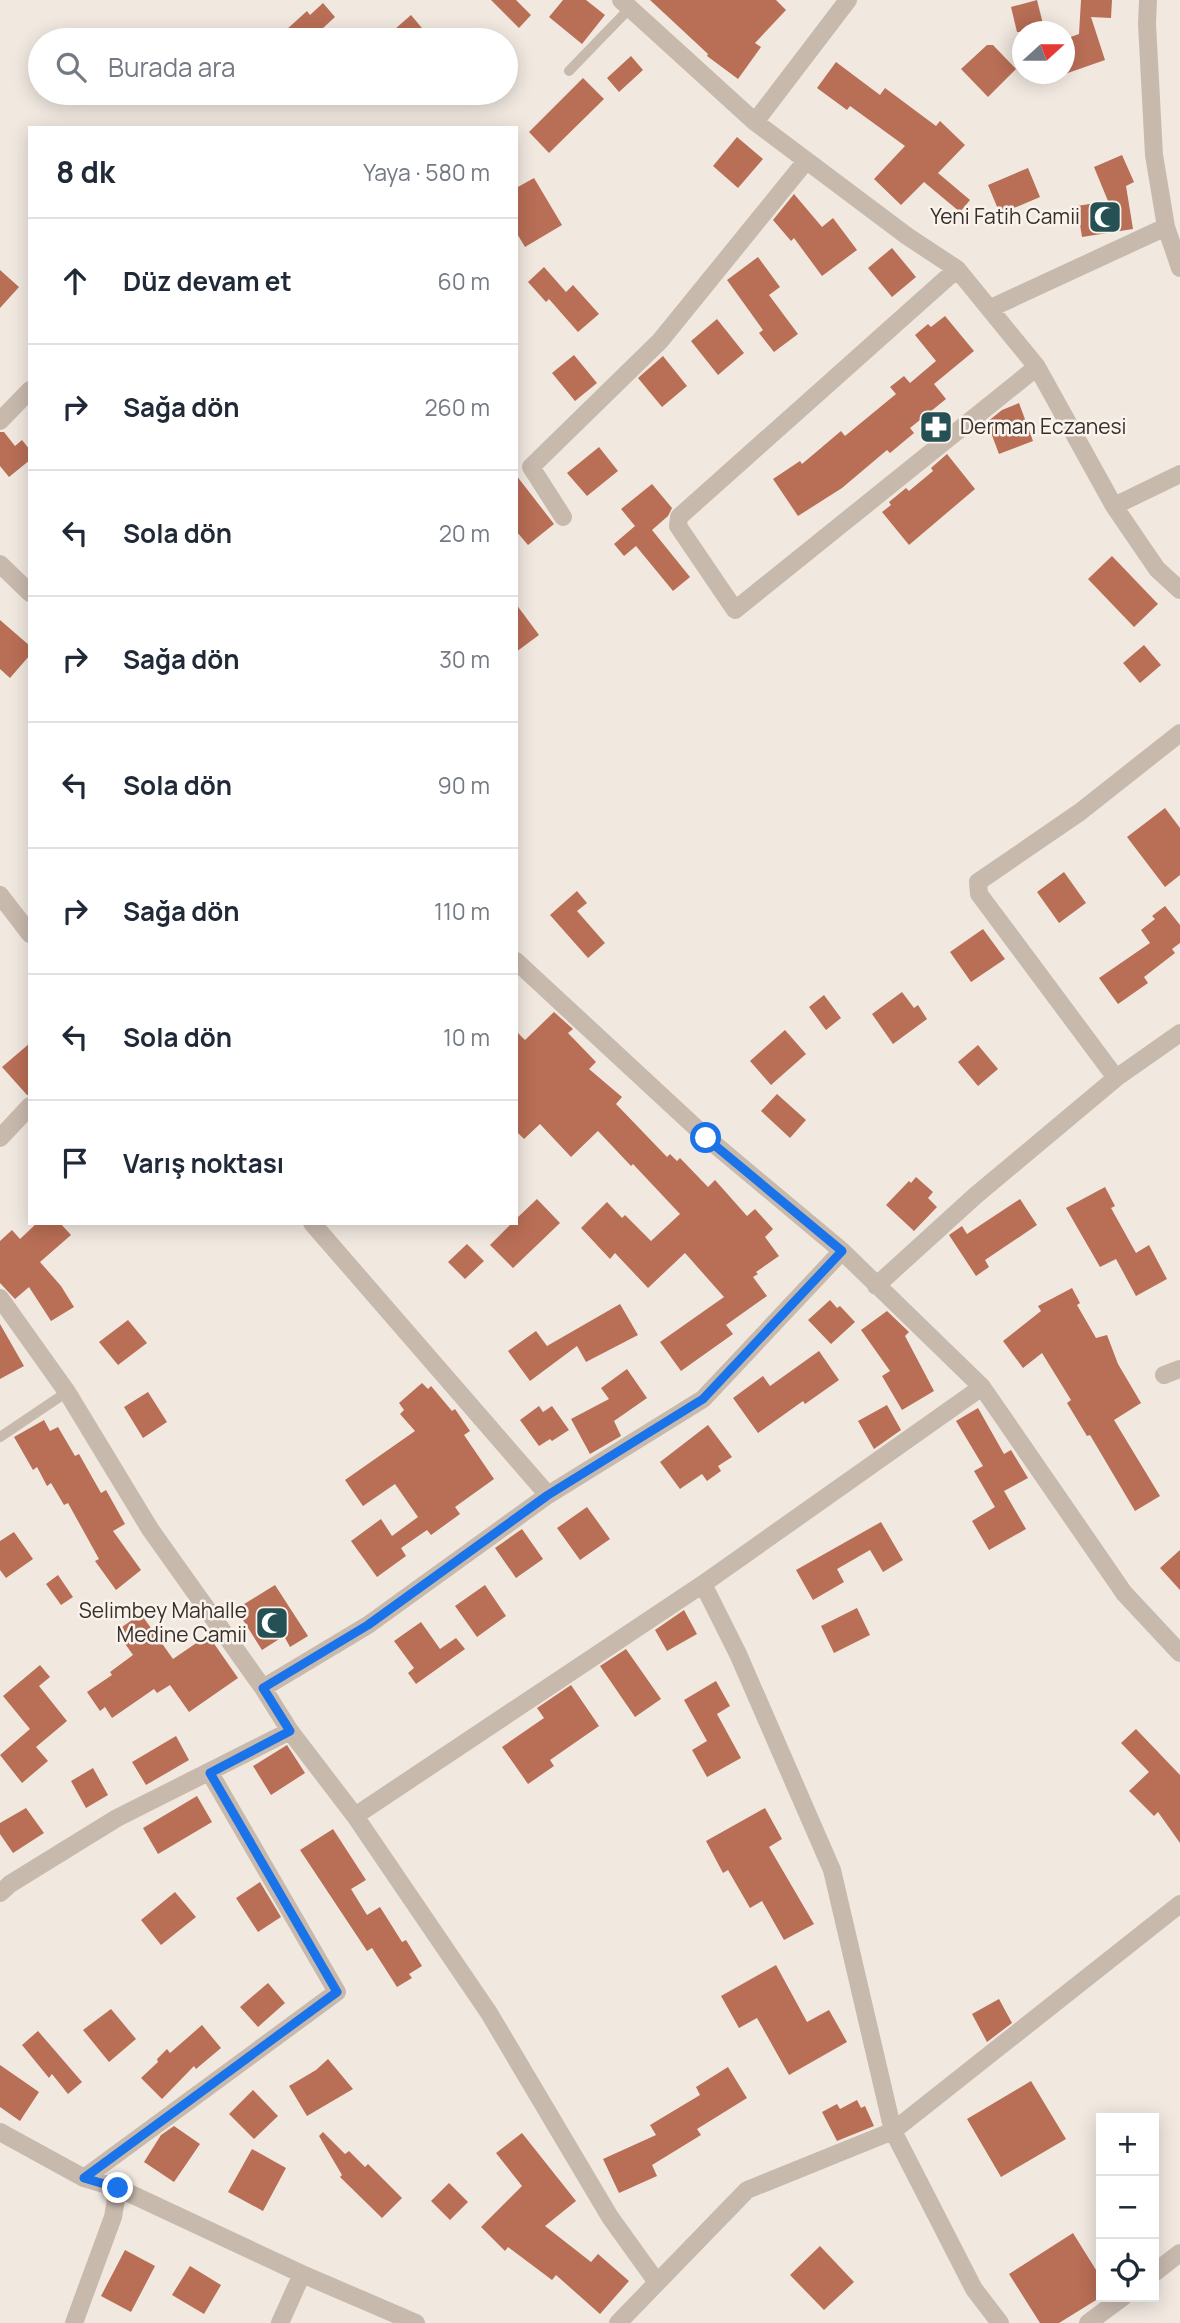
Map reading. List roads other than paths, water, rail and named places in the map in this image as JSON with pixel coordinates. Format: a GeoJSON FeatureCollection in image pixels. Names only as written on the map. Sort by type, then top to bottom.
{"type":"FeatureCollection","features":[{"type":"Feature","properties":{"kind":"street"},"geometry":{"type":"LineString","coordinates":[[755,122],[848,0]]}},
{"type":"Feature","properties":{"kind":"street"},"geometry":{"type":"LineString","coordinates":[[1148,0],[1154,155],[1166,227],[1180,268]]}},
{"type":"Feature","properties":{"kind":"street"},"geometry":{"type":"LineString","coordinates":[[625,4],[755,122],[907,236],[957,269],[1037,367],[1114,506],[1157,569],[1180,590]]}},
{"type":"Feature","properties":{"kind":"street"},"geometry":{"type":"LineString","coordinates":[[563,517],[531,467],[660,341],[806,161]]}},
{"type":"Feature","properties":{"kind":"street"},"geometry":{"type":"LineString","coordinates":[[991,308],[1166,227]]}},
{"type":"Feature","properties":{"kind":"street"},"geometry":{"type":"LineString","coordinates":[[957,269],[679,517],[678,526],[735,610],[1037,367]]}},
{"type":"Feature","properties":{"kind":"street"},"geometry":{"type":"LineString","coordinates":[[0,421],[28,392]]}},
{"type":"Feature","properties":{"kind":"street"},"geometry":{"type":"LineString","coordinates":[[1114,506],[1180,474]]}},
{"type":"Feature","properties":{"kind":"street"},"geometry":{"type":"LineString","coordinates":[[0,564],[28,591]]}},
{"type":"Feature","properties":{"kind":"street"},"geometry":{"type":"LineString","coordinates":[[1116,1078],[979,894],[978,882],[1080,812],[1180,733]]}},
{"type":"Feature","properties":{"kind":"street"},"geometry":{"type":"LineString","coordinates":[[0,895],[28,931]]}},
{"type":"Feature","properties":{"kind":"street"},"geometry":{"type":"LineString","coordinates":[[518,963],[706,1138],[842,1251],[982,1387],[1124,1593],[1180,1653]]}},
{"type":"Feature","properties":{"kind":"street"},"geometry":{"type":"LineString","coordinates":[[876,1286],[975,1196],[1116,1078],[1180,1033]]}},
{"type":"Feature","properties":{"kind":"street"},"geometry":{"type":"LineString","coordinates":[[0,1138],[28,1108]]}},
{"type":"Feature","properties":{"kind":"street"},"geometry":{"type":"LineString","coordinates":[[314,1225],[548,1495]]}},
{"type":"Feature","properties":{"kind":"street"},"geometry":{"type":"LineString","coordinates":[[263,1688],[368,1625],[548,1495],[703,1399],[842,1251]]}},
{"type":"Feature","properties":{"kind":"street"},"geometry":{"type":"LineString","coordinates":[[0,1298],[67,1392],[150,1529],[263,1688],[290,1731],[355,1815],[489,2013],[610,2217],[656,2281]]}},
{"type":"Feature","properties":{"kind":"street"},"geometry":{"type":"LineString","coordinates":[[355,1815],[703,1584],[982,1387]]}},
{"type":"Feature","properties":{"kind":"street"},"geometry":{"type":"LineString","coordinates":[[703,1584],[738,1654],[832,1870],[894,2131],[974,2290],[1000,2323]]}},
{"type":"Feature","properties":{"kind":"street"},"geometry":{"type":"LineString","coordinates":[[0,1893],[10,1884],[117,1818],[290,1731]]}},
{"type":"Feature","properties":{"kind":"street"},"geometry":{"type":"LineString","coordinates":[[84,2178],[337,1992],[210,1773]]}},
{"type":"Feature","properties":{"kind":"street"},"geometry":{"type":"LineString","coordinates":[[618,2323],[747,2190],[894,2131],[1180,1904]]}},
{"type":"Feature","properties":{"kind":"street"},"geometry":{"type":"LineString","coordinates":[[0,2133],[84,2178],[118,2188],[302,2274],[416,2323]]}},
{"type":"Feature","properties":{"kind":"street"},"geometry":{"type":"LineString","coordinates":[[74,2323],[113,2217],[118,2188]]}},
{"type":"Feature","properties":{"kind":"street"},"geometry":{"type":"LineString","coordinates":[[1159,2269],[1180,2253]]}},
{"type":"Feature","properties":{"kind":"street"},"geometry":{"type":"LineString","coordinates":[[280,2323],[302,2274]]}},
{"type":"Feature","properties":{"kind":"street"},"geometry":{"type":"LineString","coordinates":[[1088,2323],[1116,2302]]}},
{"type":"Feature","properties":{"kind":"lane"},"geometry":{"type":"LineString","coordinates":[[569,71],[625,4]]}},
{"type":"Feature","properties":{"kind":"lane"},"geometry":{"type":"LineString","coordinates":[[0,1437],[67,1392]]}},
{"type":"Feature","properties":{"kind":"place","name":"Yeni Fatih Camii"},"geometry":{"type":"Point","coordinates":[1105,217]}},
{"type":"Feature","properties":{"kind":"place","name":"Derman Eczanesi"},"geometry":{"type":"Point","coordinates":[936,427]}},
{"type":"Feature","properties":{"kind":"place","name":"Selimbey Mahalle Medine Camii"},"geometry":{"type":"Point","coordinates":[272,1623]}}]}
